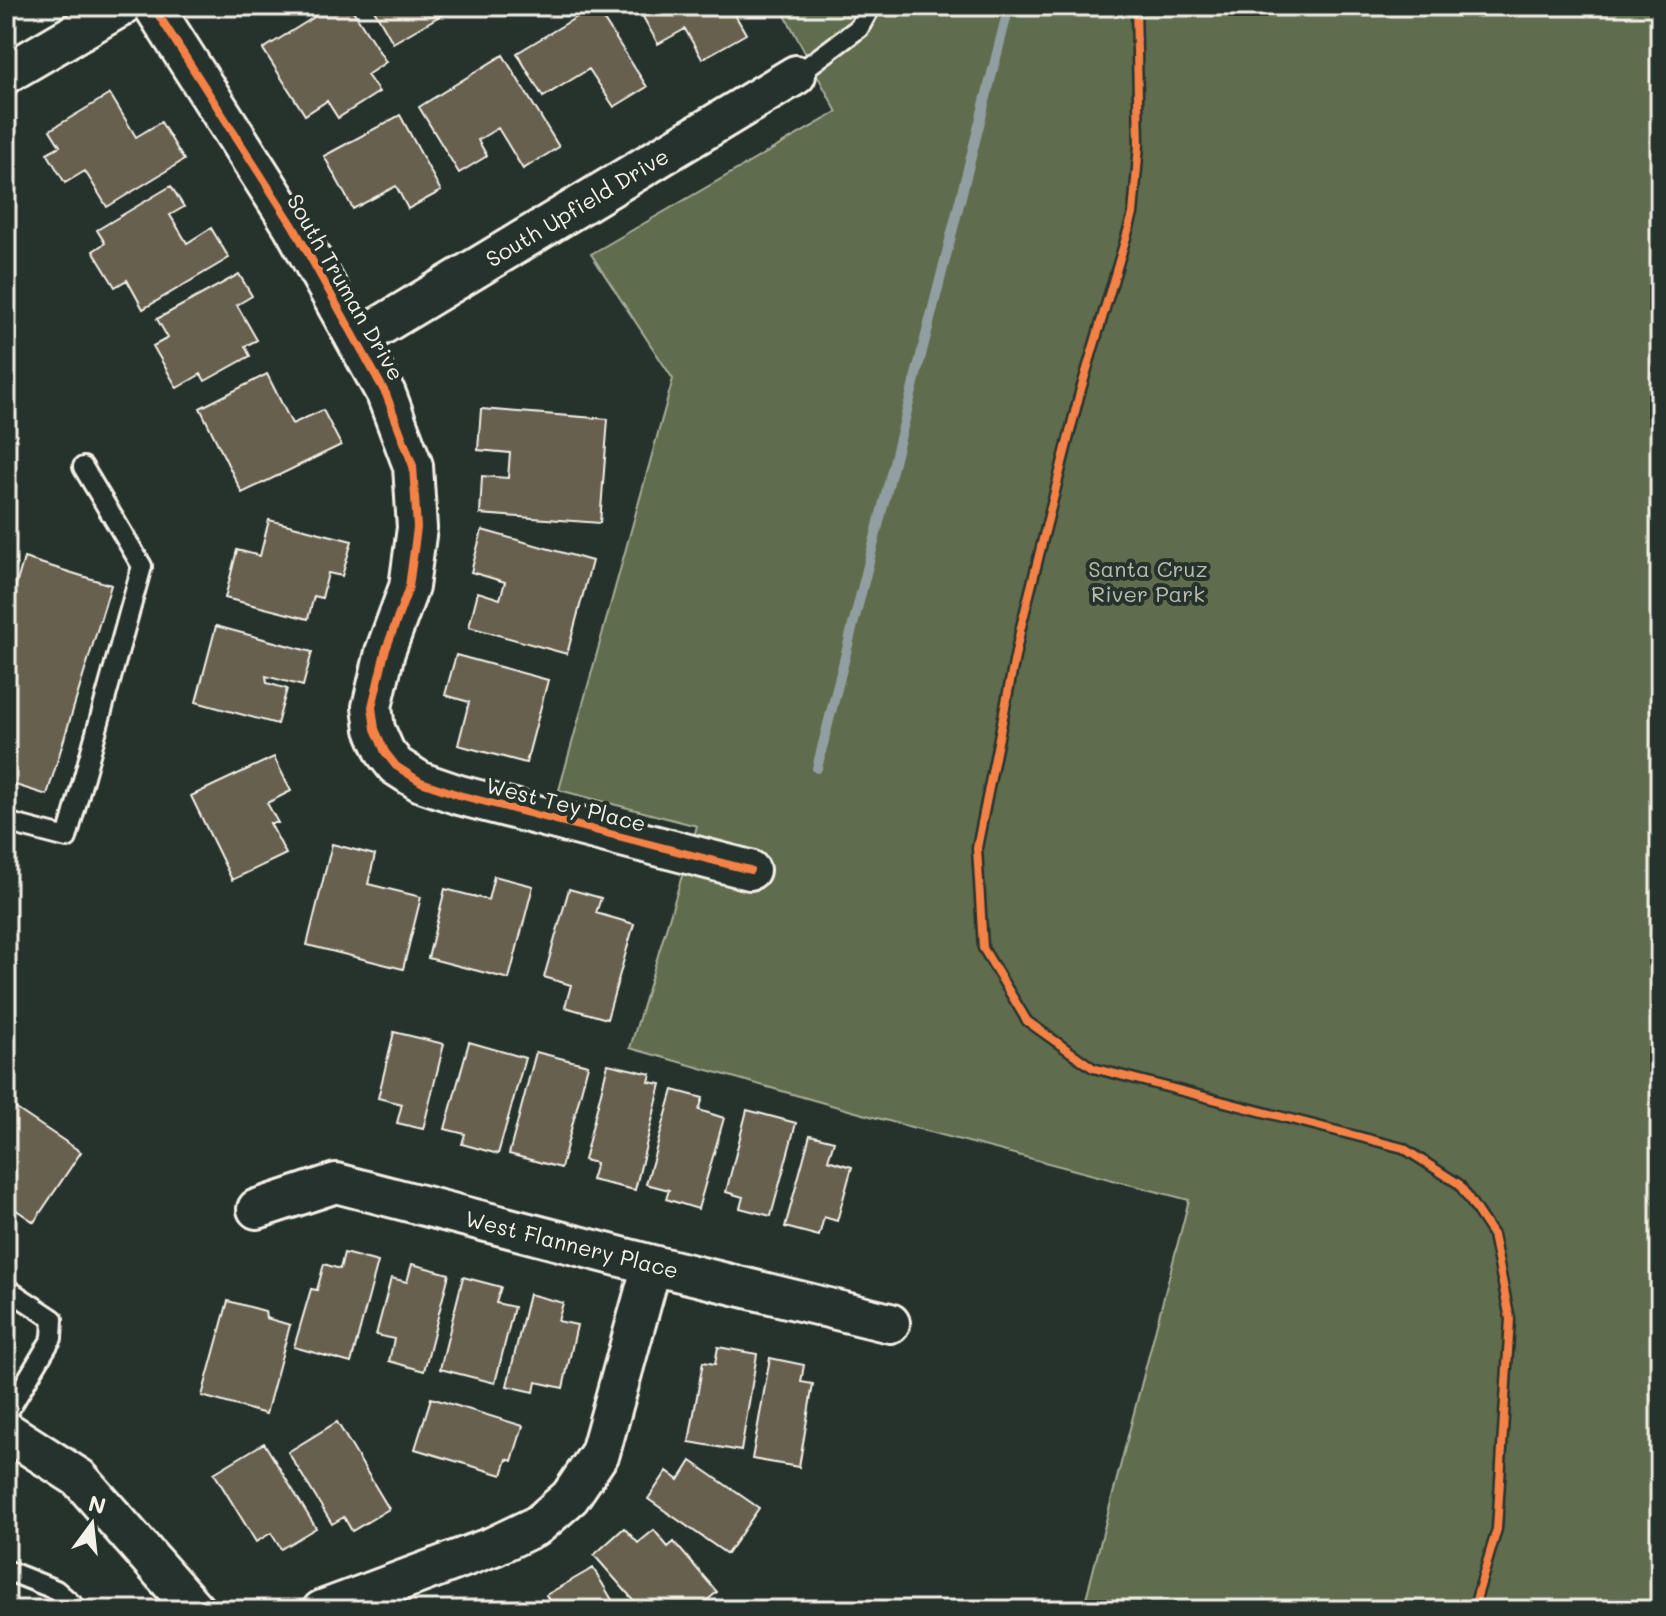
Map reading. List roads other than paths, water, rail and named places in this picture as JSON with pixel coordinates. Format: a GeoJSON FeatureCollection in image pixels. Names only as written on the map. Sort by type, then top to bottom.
{"type":"FeatureCollection","features":[{"type":"Feature","properties":{"kind":"street"},"geometry":{"type":"LineString","coordinates":[[6,74],[122,6]]}},
{"type":"Feature","properties":{"kind":"street","name":"South Truman Drive"},"geometry":{"type":"LineString","coordinates":[[153,6],[293,226],[386,394],[413,466],[417,528],[409,587],[385,652],[372,707],[375,729],[372,760]]}},
{"type":"Feature","properties":{"kind":"street","name":"South Upfield Drive"},"geometry":{"type":"LineString","coordinates":[[357,340],[796,75]]}},
{"type":"Feature","properties":{"kind":"street","name":"West Tey Place"},"geometry":{"type":"LineString","coordinates":[[372,760],[396,766],[421,782],[459,795],[750,870]]}},
{"type":"Feature","properties":{"kind":"street","name":"West Flannery Place"},"geometry":{"type":"LineString","coordinates":[[257,1209],[336,1183],[890,1323]]}},
{"type":"Feature","properties":{"kind":"street"},"geometry":{"type":"LineString","coordinates":[[322,1610],[505,1541],[538,1525],[570,1497],[600,1453],[652,1265]]}},
{"type":"Feature","properties":{"kind":"street"},"geometry":{"type":"LineString","coordinates":[[6,1431],[79,1478],[195,1610]]}},
{"type":"Feature","properties":{"kind":"lane"},"geometry":{"type":"LineString","coordinates":[[796,75],[859,28],[871,6]]}},
{"type":"Feature","properties":{"kind":"lane"},"geometry":{"type":"LineString","coordinates":[[6,822],[67,838],[142,566],[83,467]]}},
{"type":"Feature","properties":{"kind":"lane"},"geometry":{"type":"LineString","coordinates":[[6,1288],[53,1319],[52,1338],[6,1415]]}},
{"type":"Feature","properties":{"kind":"lane"},"geometry":{"type":"LineString","coordinates":[[6,1570],[56,1590],[79,1610]]}},
{"type":"Feature","properties":{"kind":"waterway"},"geometry":{"type":"LineString","coordinates":[[817,768],[1009,6]]}},
{"type":"Feature","properties":{"kind":"park label","name":"Santa Cruz River Park"},"geometry":{"type":"Point","coordinates":[1148,580]}}]}
